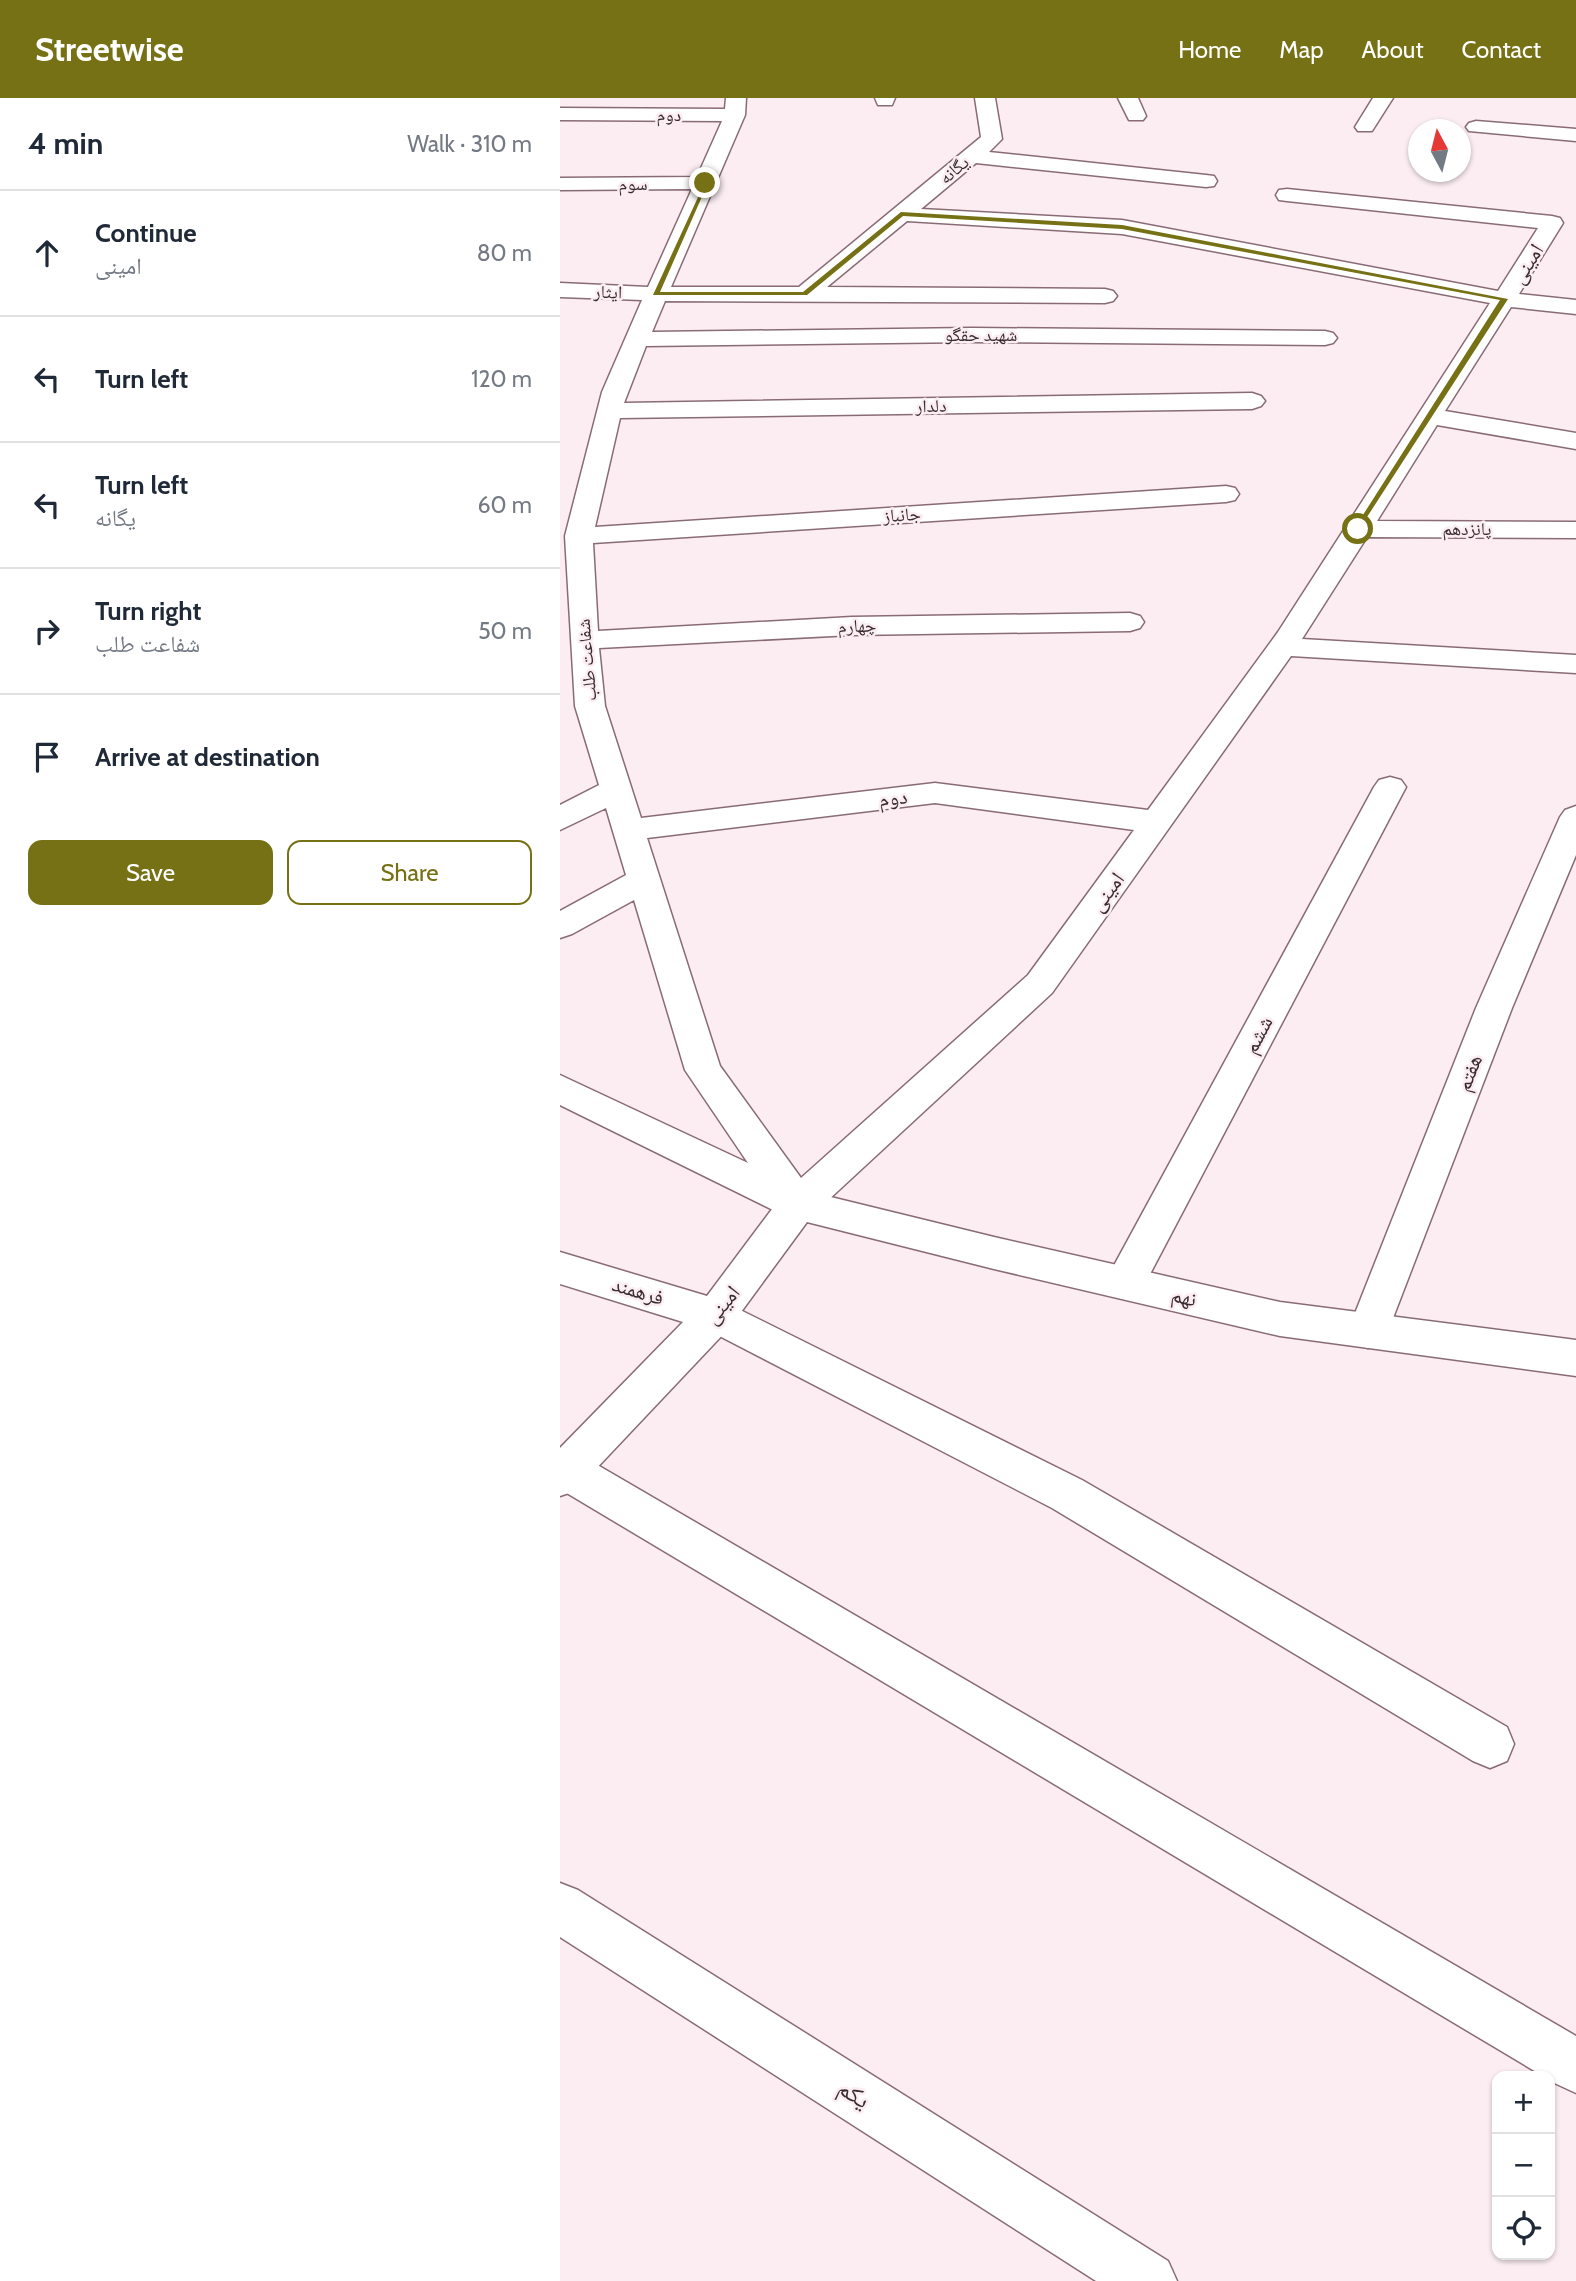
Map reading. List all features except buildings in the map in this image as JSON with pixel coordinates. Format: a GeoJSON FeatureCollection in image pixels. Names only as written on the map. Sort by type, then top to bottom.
{"type":"FeatureCollection","features":[{"type":"Feature","properties":{"kind":"street","name":"یگانه"},"geometry":{"type":"LineString","coordinates":[[804,294],[992,139],[985,98]]}},
{"type":"Feature","properties":{"kind":"street"},"geometry":{"type":"LineString","coordinates":[[1365,127],[1383,98]]}},
{"type":"Feature","properties":{"kind":"street","name":"دوم"},"geometry":{"type":"LineString","coordinates":[[560,114],[736,107]]}},
{"type":"Feature","properties":{"kind":"street","name":"شفاعت طلب"},"geometry":{"type":"LineString","coordinates":[[736,107],[614,392],[579,536],[571,593],[584,640],[590,706],[703,1070],[798,1204]]}},
{"type":"Feature","properties":{"kind":"street"},"geometry":{"type":"LineString","coordinates":[[1476,127],[1576,135]]}},
{"type":"Feature","properties":{"kind":"street"},"geometry":{"type":"LineString","coordinates":[[971,156],[1206,181]]}},
{"type":"Feature","properties":{"kind":"street","name":"سوم"},"geometry":{"type":"LineString","coordinates":[[560,184],[705,183]]}},
{"type":"Feature","properties":{"kind":"street","name":"امینی"},"geometry":{"type":"LineString","coordinates":[[563,1473],[716,1315],[798,1204],[1040,984],[1282,647],[1552,223],[1287,195]]}},
{"type":"Feature","properties":{"kind":"street"},"geometry":{"type":"LineString","coordinates":[[901,214],[1122,227],[1504,299],[1576,307]]}},
{"type":"Feature","properties":{"kind":"street","name":"ایثار"},"geometry":{"type":"LineString","coordinates":[[560,290],[655,294]]}},
{"type":"Feature","properties":{"kind":"street"},"geometry":{"type":"LineString","coordinates":[[655,294],[1105,296]]}},
{"type":"Feature","properties":{"kind":"street","name":"شهید حقگو"},"geometry":{"type":"LineString","coordinates":[[637,339],[973,335],[1325,338]]}},
{"type":"Feature","properties":{"kind":"street","name":"دلدار"},"geometry":{"type":"LineString","coordinates":[[609,411],[1252,401]]}},
{"type":"Feature","properties":{"kind":"street"},"geometry":{"type":"LineString","coordinates":[[1430,416],[1576,441]]}},
{"type":"Feature","properties":{"kind":"street","name":"جانباز"},"geometry":{"type":"LineString","coordinates":[[579,536],[1226,494]]}},
{"type":"Feature","properties":{"kind":"street","name":"پانزدهم"},"geometry":{"type":"LineString","coordinates":[[1358,529],[1576,530]]}},
{"type":"Feature","properties":{"kind":"street","name":"چهارم"},"geometry":{"type":"LineString","coordinates":[[584,640],[852,626],[1130,622]]}},
{"type":"Feature","properties":{"kind":"street"},"geometry":{"type":"LineString","coordinates":[[1282,647],[1576,664]]}},
{"type":"Feature","properties":{"kind":"street","name":"ششم"},"geometry":{"type":"LineString","coordinates":[[1125,1283],[1390,787]]}},
{"type":"Feature","properties":{"kind":"street"},"geometry":{"type":"LineString","coordinates":[[560,819],[616,789]]}},
{"type":"Feature","properties":{"kind":"street","name":"دوم"},"geometry":{"type":"LineString","coordinates":[[628,830],[934,793],[1157,822]]}},
{"type":"Feature","properties":{"kind":"street","name":"هفتم"},"geometry":{"type":"LineString","coordinates":[[1368,1331],[1494,1008],[1576,817]]}},
{"type":"Feature","properties":{"kind":"street"},"geometry":{"type":"LineString","coordinates":[[560,926],[644,880]]}},
{"type":"Feature","properties":{"kind":"street","name":"نهم"},"geometry":{"type":"LineString","coordinates":[[560,1089],[798,1204],[1280,1319],[1576,1358]]}},
{"type":"Feature","properties":{"kind":"street","name":"فرهمند"},"geometry":{"type":"LineString","coordinates":[[560,1268],[716,1315],[1067,1494],[1490,1744]]}},
{"type":"Feature","properties":{"kind":"street"},"geometry":{"type":"LineString","coordinates":[[563,1473],[1576,2066]]}},
{"type":"Feature","properties":{"kind":"street","name":"یکم"},"geometry":{"type":"LineString","coordinates":[[560,1908],[1148,2281]]}},
{"type":"Feature","properties":{"kind":"route"},"geometry":{"type":"LineString","coordinates":[[705,183],[655,294],[804,294],[901,214],[1122,227],[1504,299],[1358,529]]}}]}
